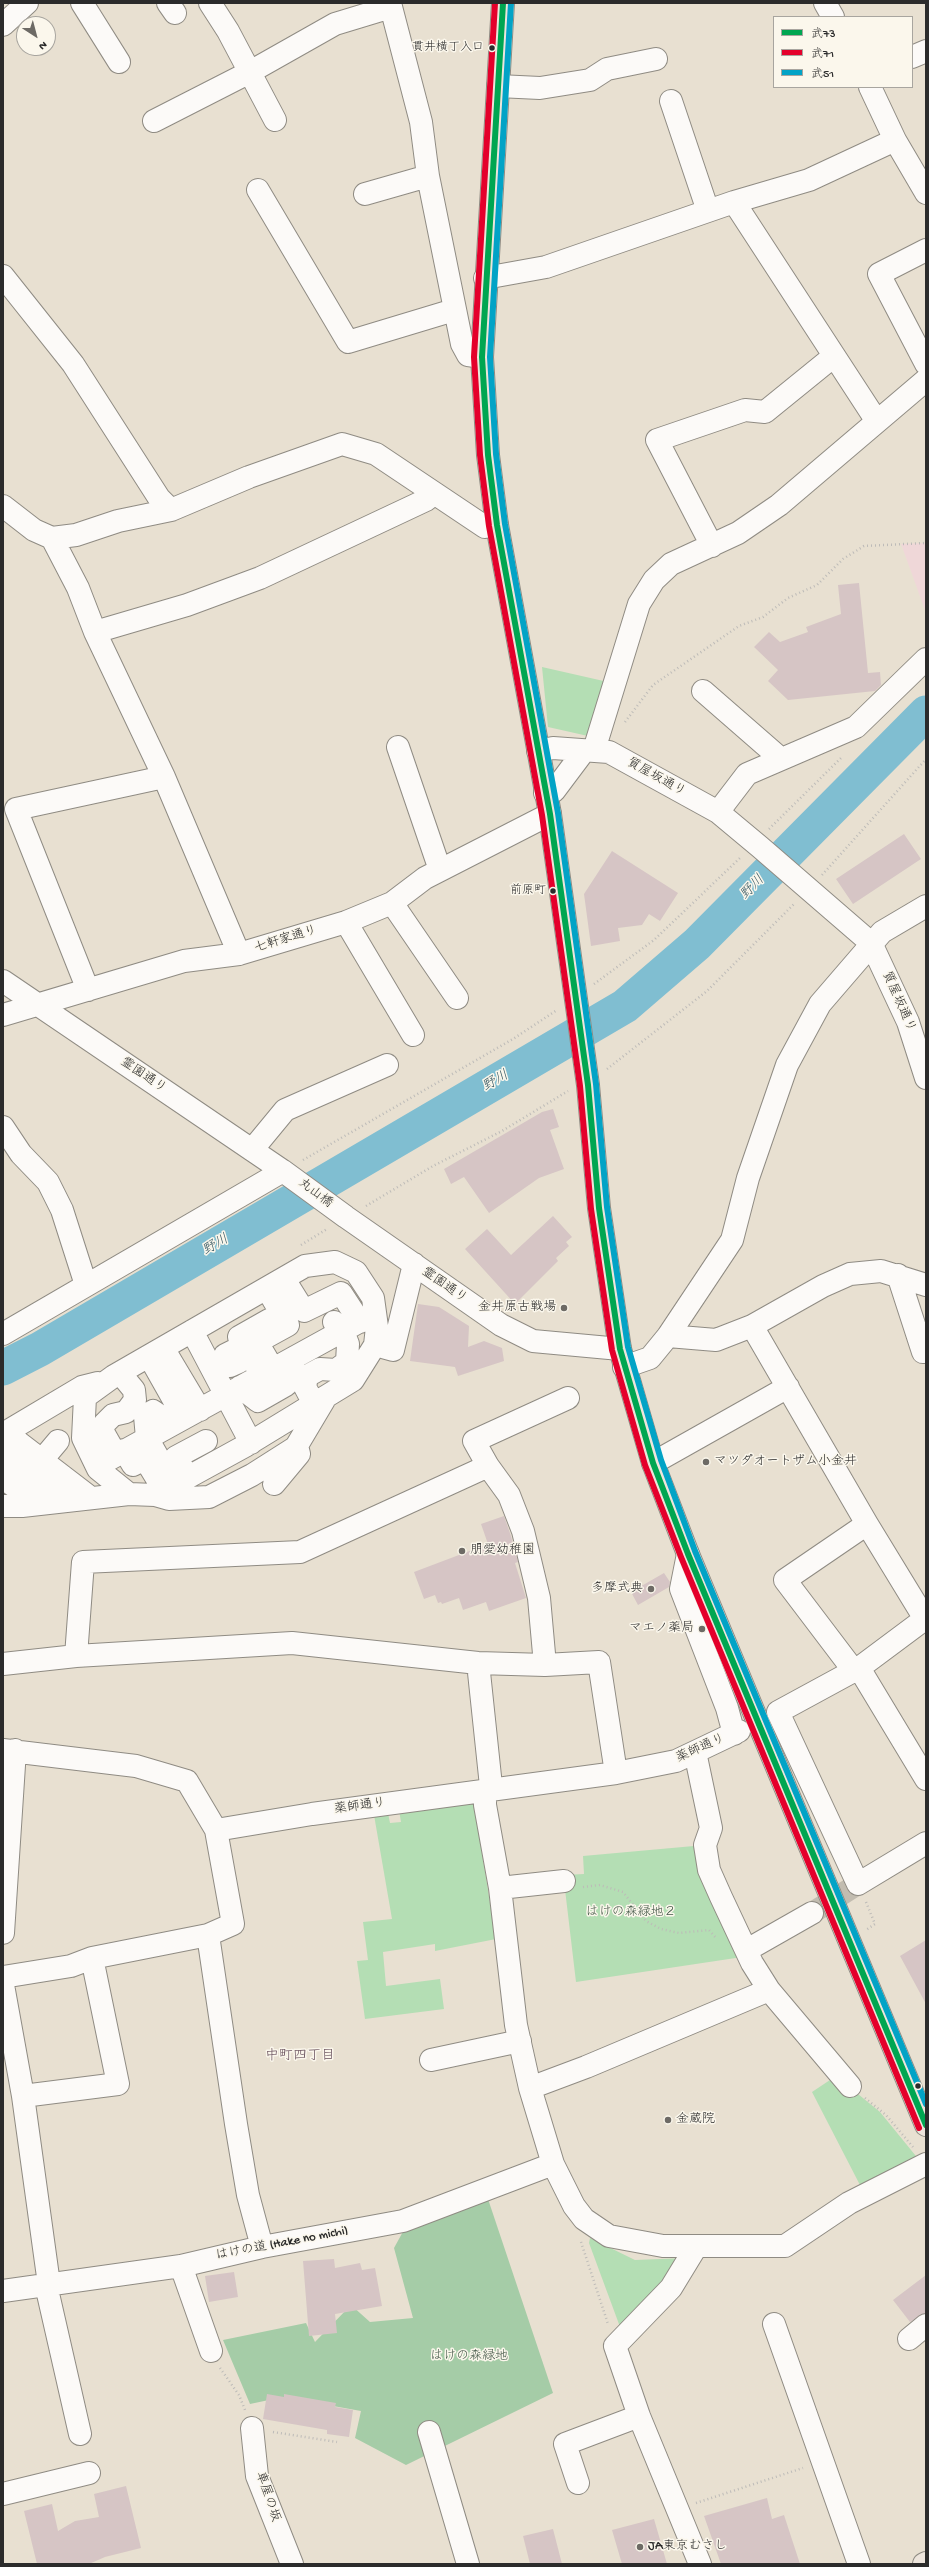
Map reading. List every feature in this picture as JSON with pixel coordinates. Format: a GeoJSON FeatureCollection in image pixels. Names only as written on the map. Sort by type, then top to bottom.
{"type":"FeatureCollection","features":[{"type":"Feature","properties":{"kind":"main road"},"geometry":{"type":"LineString","coordinates":[[503,3],[485,278],[482,358],[488,455],[497,525],[550,814],[575,997],[595,1079],[599,1208],[622,1358],[653,1464],[688,1554],[783,1786],[850,1940],[926,2125]]}},
{"type":"Feature","properties":{"kind":"street"},"geometry":{"type":"LineString","coordinates":[[3,25],[27,3]]}},
{"type":"Feature","properties":{"kind":"street"},"geometry":{"type":"LineString","coordinates":[[82,3],[119,62]]}},
{"type":"Feature","properties":{"kind":"street"},"geometry":{"type":"LineString","coordinates":[[210,3],[228,31],[275,120]]}},
{"type":"Feature","properties":{"kind":"street"},"geometry":{"type":"LineString","coordinates":[[825,3],[832,16]]}},
{"type":"Feature","properties":{"kind":"street"},"geometry":{"type":"LineString","coordinates":[[154,121],[250,72],[335,24],[390,5],[421,122],[428,176],[462,344],[468,356],[482,358]]}},
{"type":"Feature","properties":{"kind":"street"},"geometry":{"type":"LineString","coordinates":[[913,57],[926,51]]}},
{"type":"Feature","properties":{"kind":"street"},"geometry":{"type":"LineString","coordinates":[[498,86],[540,88],[590,80],[607,69],[656,59]]}},
{"type":"Feature","properties":{"kind":"street"},"geometry":{"type":"LineString","coordinates":[[870,88],[895,140],[926,193]]}},
{"type":"Feature","properties":{"kind":"street"},"geometry":{"type":"LineString","coordinates":[[671,101],[708,211]]}},
{"type":"Feature","properties":{"kind":"street"},"geometry":{"type":"LineString","coordinates":[[485,278],[546,267],[734,202],[809,180],[895,140]]}},
{"type":"Feature","properties":{"kind":"street"},"geometry":{"type":"LineString","coordinates":[[365,194],[428,176]]}},
{"type":"Feature","properties":{"kind":"street"},"geometry":{"type":"LineString","coordinates":[[258,190],[348,342],[454,310]]}},
{"type":"Feature","properties":{"kind":"street"},"geometry":{"type":"LineString","coordinates":[[734,202],[876,420]]}},
{"type":"Feature","properties":{"kind":"street"},"geometry":{"type":"LineString","coordinates":[[926,250],[879,274],[926,364]]}},
{"type":"Feature","properties":{"kind":"street"},"geometry":{"type":"LineString","coordinates":[[3,276],[74,364],[159,498],[171,510]]}},
{"type":"Feature","properties":{"kind":"street"},"geometry":{"type":"LineString","coordinates":[[712,546],[657,440],[745,410],[765,412],[834,356]]}},
{"type":"Feature","properties":{"kind":"street"},"geometry":{"type":"LineString","coordinates":[[545,793],[554,791],[589,750],[639,604],[654,580],[671,564],[738,533],[779,505],[876,420],[926,380]]}},
{"type":"Feature","properties":{"kind":"street"},"geometry":{"type":"LineString","coordinates":[[3,506],[34,530],[52,538],[76,535],[118,521],[171,510],[249,477],[342,444],[376,454],[485,527],[497,525]]}},
{"type":"Feature","properties":{"kind":"street"},"geometry":{"type":"LineString","coordinates":[[95,632],[187,605],[260,578],[426,500],[434,494]]}},
{"type":"Feature","properties":{"kind":"street"},"geometry":{"type":"LineString","coordinates":[[52,538],[78,588],[95,632],[164,777],[239,954]]}},
{"type":"Feature","properties":{"kind":"street"},"geometry":{"type":"LineString","coordinates":[[718,812],[747,774],[856,727],[926,659]]}},
{"type":"Feature","properties":{"kind":"street"},"geometry":{"type":"LineString","coordinates":[[703,691],[781,759]]}},
{"type":"Feature","properties":{"kind":"street"},"geometry":{"type":"LineString","coordinates":[[398,747],[440,870]]}},
{"type":"Feature","properties":{"kind":"street","name":"質屋坂通り"},"geometry":{"type":"LineString","coordinates":[[538,751],[553,748],[609,752],[718,812],[760,847],[871,943],[908,1022],[926,1078]]}},
{"type":"Feature","properties":{"kind":"street"},"geometry":{"type":"LineString","coordinates":[[88,990],[16,809],[164,777]]}},
{"type":"Feature","properties":{"kind":"street","name":"七軒家通り"},"geometry":{"type":"LineString","coordinates":[[3,1016],[184,961],[239,954],[346,922],[392,903],[412,885],[550,814]]}},
{"type":"Feature","properties":{"kind":"street"},"geometry":{"type":"LineString","coordinates":[[392,903],[457,998]]}},
{"type":"Feature","properties":{"kind":"street"},"geometry":{"type":"LineString","coordinates":[[622,1358],[650,1358],[668,1336],[732,1240],[748,1178],[787,1065],[820,1004],[882,932],[926,906]]}},
{"type":"Feature","properties":{"kind":"street"},"geometry":{"type":"LineString","coordinates":[[346,922],[413,1035]]}},
{"type":"Feature","properties":{"kind":"street","name":"霊園通り"},"geometry":{"type":"LineString","coordinates":[[3,981],[284,1171]]}},
{"type":"Feature","properties":{"kind":"street"},"geometry":{"type":"LineString","coordinates":[[252,1150],[285,1110],[387,1065]]}},
{"type":"Feature","properties":{"kind":"street"},"geometry":{"type":"LineString","coordinates":[[3,1127],[21,1154],[48,1182],[62,1210],[86,1284]]}},
{"type":"Feature","properties":{"kind":"street"},"geometry":{"type":"LineString","coordinates":[[3,1334],[86,1284],[284,1171]]}},
{"type":"Feature","properties":{"kind":"street","name":"丸山橋"},"geometry":{"type":"LineString","coordinates":[[284,1171],[346,1218]]}},
{"type":"Feature","properties":{"kind":"street","name":"霊園通り"},"geometry":{"type":"LineString","coordinates":[[346,1218],[501,1325],[533,1341],[622,1358]]}},
{"type":"Feature","properties":{"kind":"street"},"geometry":{"type":"LineString","coordinates":[[129,1494],[98,1469],[83,1438],[85,1397],[114,1377],[305,1266],[335,1262],[356,1272],[373,1298],[348,1344],[347,1362],[336,1370],[320,1369],[307,1376],[305,1387],[320,1400]]}},
{"type":"Feature","properties":{"kind":"street"},"geometry":{"type":"LineString","coordinates":[[375,1345],[393,1350],[414,1264]]}},
{"type":"Feature","properties":{"kind":"street"},"geometry":{"type":"LineString","coordinates":[[668,1336],[716,1340],[752,1326],[823,1286],[850,1274],[881,1271],[898,1275],[926,1285]]}},
{"type":"Feature","properties":{"kind":"street"},"geometry":{"type":"LineString","coordinates":[[898,1275],[923,1352],[926,1352]]}},
{"type":"Feature","properties":{"kind":"street"},"geometry":{"type":"LineString","coordinates":[[3,1506],[38,1504],[129,1494],[170,1487],[251,1443],[352,1380],[375,1345],[377,1327],[359,1322],[342,1293],[304,1311],[268,1288]]}},
{"type":"Feature","properties":{"kind":"street"},"geometry":{"type":"LineString","coordinates":[[251,1443],[261,1376],[239,1337],[269,1320],[268,1288]]}},
{"type":"Feature","properties":{"kind":"street"},"geometry":{"type":"LineString","coordinates":[[215,1318],[236,1357],[261,1376]]}},
{"type":"Feature","properties":{"kind":"street"},"geometry":{"type":"LineString","coordinates":[[97,1466],[359,1322]]}},
{"type":"Feature","properties":{"kind":"street"},"geometry":{"type":"LineString","coordinates":[[752,1326],[867,1524],[926,1619],[856,1669],[778,1712],[858,1884],[926,1843]]}},
{"type":"Feature","properties":{"kind":"street"},"geometry":{"type":"LineString","coordinates":[[192,1331],[261,1376]]}},
{"type":"Feature","properties":{"kind":"street"},"geometry":{"type":"LineString","coordinates":[[156,1352],[172,1382],[186,1416],[206,1441],[218,1461]]}},
{"type":"Feature","properties":{"kind":"street"},"geometry":{"type":"LineString","coordinates":[[91,1498],[4,1433],[82,1387],[114,1377]]}},
{"type":"Feature","properties":{"kind":"street"},"geometry":{"type":"LineString","coordinates":[[114,1377],[134,1390],[135,1400],[126,1412],[114,1415],[104,1424],[103,1432],[120,1453],[133,1465],[145,1459],[170,1487]]}},
{"type":"Feature","properties":{"kind":"street"},"geometry":{"type":"LineString","coordinates":[[653,1464],[788,1387]]}},
{"type":"Feature","properties":{"kind":"street"},"geometry":{"type":"LineString","coordinates":[[545,1665],[539,1598],[523,1531],[509,1495],[488,1466],[474,1441],[568,1398]]}},
{"type":"Feature","properties":{"kind":"street"},"geometry":{"type":"LineString","coordinates":[[206,1441],[176,1457],[168,1499],[209,1497],[252,1475],[296,1447],[320,1400]]}},
{"type":"Feature","properties":{"kind":"street"},"geometry":{"type":"LineString","coordinates":[[147,1438],[170,1487]]}},
{"type":"Feature","properties":{"kind":"street"},"geometry":{"type":"LineString","coordinates":[[42,1460],[58,1441]]}},
{"type":"Feature","properties":{"kind":"street"},"geometry":{"type":"LineString","coordinates":[[274,1484],[299,1454],[296,1447]]}},
{"type":"Feature","properties":{"kind":"street"},"geometry":{"type":"LineString","coordinates":[[3,1455],[65,1501]]}},
{"type":"Feature","properties":{"kind":"street"},"geometry":{"type":"LineString","coordinates":[[76,1656],[83,1562],[300,1552],[488,1466]]}},
{"type":"Feature","properties":{"kind":"street"},"geometry":{"type":"LineString","coordinates":[[3,1478],[38,1504]]}},
{"type":"Feature","properties":{"kind":"street"},"geometry":{"type":"LineString","coordinates":[[867,1524],[785,1580],[856,1669],[926,1779]]}},
{"type":"Feature","properties":{"kind":"street","name":"薬師通り"},"geometry":{"type":"LineString","coordinates":[[216,1830],[327,1812],[488,1792],[616,1773],[676,1761],[736,1732],[681,1589],[688,1554]]}},
{"type":"Feature","properties":{"kind":"street"},"geometry":{"type":"LineString","coordinates":[[3,1664],[76,1656],[292,1643],[478,1663],[545,1665],[599,1662],[616,1773]]}},
{"type":"Feature","properties":{"kind":"street"},"geometry":{"type":"LineString","coordinates":[[478,1663],[491,1786],[485,1804],[500,1888],[520,2041],[530,2088],[553,2164],[574,2206],[584,2219],[609,2236],[663,2246],[785,2246],[920,2156]]}},
{"type":"Feature","properties":{"kind":"street"},"geometry":{"type":"LineString","coordinates":[[3,1933],[9,1750],[136,1766],[187,1781],[216,1830],[233,1924],[208,1935],[92,1958],[72,1966],[3,1977]]}},
{"type":"Feature","properties":{"kind":"street"},"geometry":{"type":"LineString","coordinates":[[695,1752],[711,1828],[705,1845],[709,1870],[747,1950],[769,1990],[850,2086]]}},
{"type":"Feature","properties":{"kind":"street"},"geometry":{"type":"LineString","coordinates":[[500,1888],[564,1881]]}},
{"type":"Feature","properties":{"kind":"street"},"geometry":{"type":"LineString","coordinates":[[747,1950],[812,1913]]}},
{"type":"Feature","properties":{"kind":"street"},"geometry":{"type":"LineString","coordinates":[[208,1935],[248,2195],[262,2247]]}},
{"type":"Feature","properties":{"kind":"street"},"geometry":{"type":"LineString","coordinates":[[23,2096],[118,2084],[92,1958]]}},
{"type":"Feature","properties":{"kind":"street"},"geometry":{"type":"LineString","coordinates":[[3,1985],[23,2096],[48,2284],[80,2434]]}},
{"type":"Feature","properties":{"kind":"street"},"geometry":{"type":"LineString","coordinates":[[530,2088],[586,2067],[769,1990]]}},
{"type":"Feature","properties":{"kind":"street"},"geometry":{"type":"LineString","coordinates":[[431,2060],[520,2041]]}},
{"type":"Feature","properties":{"kind":"street","name":"はけの道 (Hake no michi)"},"geometry":{"type":"LineString","coordinates":[[3,2291],[181,2266],[262,2247],[403,2221],[553,2164]]}},
{"type":"Feature","properties":{"kind":"street"},"geometry":{"type":"LineString","coordinates":[[696,2247],[672,2288],[615,2346],[639,2416],[700,2564]]}},
{"type":"Feature","properties":{"kind":"street"},"geometry":{"type":"LineString","coordinates":[[181,2266],[211,2351]]}},
{"type":"Feature","properties":{"kind":"street"},"geometry":{"type":"LineString","coordinates":[[774,2324],[859,2564]]}},
{"type":"Feature","properties":{"kind":"street"},"geometry":{"type":"LineString","coordinates":[[909,2338],[926,2325]]}},
{"type":"Feature","properties":{"kind":"street"},"geometry":{"type":"LineString","coordinates":[[578,2483],[565,2444],[639,2416]]}},
{"type":"Feature","properties":{"kind":"street","name":"車屋の坂"},"geometry":{"type":"LineString","coordinates":[[252,2428],[257,2476],[292,2564]]}},
{"type":"Feature","properties":{"kind":"street"},"geometry":{"type":"LineString","coordinates":[[429,2432],[468,2564]]}},
{"type":"Feature","properties":{"kind":"street"},"geometry":{"type":"LineString","coordinates":[[3,2494],[89,2473]]}},
{"type":"Feature","properties":{"kind":"path"},"geometry":{"type":"LineString","coordinates":[[624,725],[632,711],[653,685],[739,626],[763,617],[788,598],[817,585],[843,559],[864,546],[926,542]]}},
{"type":"Feature","properties":{"kind":"path"},"geometry":{"type":"LineString","coordinates":[[595,1079],[707,991],[926,759]]}},
{"type":"Feature","properties":{"kind":"path"},"geometry":{"type":"LineString","coordinates":[[284,1171],[513,1039],[575,997]]}},
{"type":"Feature","properties":{"kind":"path"},"geometry":{"type":"LineString","coordinates":[[564,1881],[582,1887],[600,1885],[623,1892],[646,1921],[661,1929],[679,1933],[709,1930],[718,1941]]}},
{"type":"Feature","properties":{"kind":"path"},"geometry":{"type":"LineString","coordinates":[[850,1940],[875,1924],[858,1884]]}},
{"type":"Feature","properties":{"kind":"path"},"geometry":{"type":"LineString","coordinates":[[850,2086],[886,2115],[920,2156]]}},
{"type":"Feature","properties":{"kind":"path"},"geometry":{"type":"LineString","coordinates":[[584,2219],[579,2236],[615,2346]]}},
{"type":"Feature","properties":{"kind":"path"},"geometry":{"type":"LineString","coordinates":[[211,2351],[223,2374],[239,2395],[252,2428],[337,2442]]}},
{"type":"Feature","properties":{"kind":"path"},"geometry":{"type":"LineString","coordinates":[[678,2508],[823,2462]]}},
{"type":"Feature","properties":{"kind":"shaded area"},"geometry":{"type":"Polygon","coordinates":[[[926,543],[926,613],[901,544],[926,543]]]}},
{"type":"Feature","properties":{"kind":"green space"},"geometry":{"type":"Polygon","coordinates":[[[542,667],[608,682],[588,736],[548,727],[542,667]]]}},
{"type":"Feature","properties":{"kind":"green space"},"geometry":{"type":"Polygon","coordinates":[[[465,1800],[474,1804],[496,1939],[435,1951],[435,1944],[383,1952],[386,1986],[440,1979],[444,2009],[365,2019],[357,1961],[368,1960],[363,1922],[392,1919],[374,1815],[388,1813],[390,1823],[401,1822],[399,1810],[465,1800]]]}},
{"type":"Feature","properties":{"kind":"green space","name":"はけの森緑地２"},"geometry":{"type":"Polygon","coordinates":[[[705,1845],[749,1956],[576,1982],[564,1881],[565,1875],[584,1874],[583,1856],[705,1845]]]}},
{"type":"Feature","properties":{"kind":"green space"},"geometry":{"type":"Polygon","coordinates":[[[836,2076],[880,2112],[920,2161],[861,2187],[812,2092],[836,2076]]]}},
{"type":"Feature","properties":{"kind":"green space","name":"はけの森緑地"},"geometry":{"type":"Polygon","coordinates":[[[488,2199],[553,2393],[406,2465],[355,2438],[361,2411],[283,2397],[250,2404],[223,2340],[306,2323],[315,2342],[351,2305],[370,2322],[413,2318],[394,2248],[405,2228],[446,2217],[488,2199]]]}},
{"type":"Feature","properties":{"kind":"green space"},"geometry":{"type":"Polygon","coordinates":[[[590,2238],[635,2260],[686,2258],[623,2335],[589,2243],[590,2238]]]}},
{"type":"Feature","properties":{"kind":"building"},"geometry":{"type":"Polygon","coordinates":[[[859,583],[868,673],[880,672],[881,685],[875,691],[788,700],[768,681],[778,670],[754,647],[769,632],[780,642],[808,632],[806,627],[841,614],[838,585],[859,583]]]}},
{"type":"Feature","properties":{"kind":"building"},"geometry":{"type":"Polygon","coordinates":[[[904,834],[921,859],[853,904],[836,879],[904,834]]]}},
{"type":"Feature","properties":{"kind":"building"},"geometry":{"type":"Polygon","coordinates":[[[612,851],[678,893],[660,921],[649,914],[642,925],[618,928],[620,941],[591,946],[584,894],[612,851]]]}},
{"type":"Feature","properties":{"kind":"building"},"geometry":{"type":"Polygon","coordinates":[[[553,1109],[559,1127],[550,1130],[564,1169],[539,1178],[489,1213],[464,1177],[451,1184],[444,1169],[542,1112],[553,1109]]]}},
{"type":"Feature","properties":{"kind":"building"},"geometry":{"type":"Polygon","coordinates":[[[553,1216],[572,1237],[566,1242],[569,1246],[556,1258],[558,1261],[515,1304],[465,1249],[487,1229],[511,1255],[553,1216]]]}},
{"type":"Feature","properties":{"kind":"building"},"geometry":{"type":"Polygon","coordinates":[[[418,1304],[439,1307],[469,1326],[468,1347],[484,1341],[502,1348],[504,1361],[458,1376],[455,1367],[410,1361],[418,1304]]]}},
{"type":"Feature","properties":{"kind":"building"},"geometry":{"type":"Polygon","coordinates":[[[504,1516],[518,1562],[515,1563],[526,1598],[489,1611],[486,1602],[463,1610],[459,1598],[442,1604],[441,1602],[438,1603],[435,1595],[424,1599],[414,1572],[488,1544],[481,1524],[504,1516]]]}},
{"type":"Feature","properties":{"kind":"building"},"geometry":{"type":"Polygon","coordinates":[[[664,1573],[670,1582],[669,1587],[638,1605],[631,1592],[664,1573]]]}},
{"type":"Feature","properties":{"kind":"building"},"geometry":{"type":"Polygon","coordinates":[[[926,1940],[926,2004],[900,1956],[926,1940]]]}},
{"type":"Feature","properties":{"kind":"building"},"geometry":{"type":"Polygon","coordinates":[[[334,2259],[335,2268],[360,2263],[362,2270],[375,2268],[382,2306],[335,2314],[337,2333],[309,2336],[303,2261],[334,2259]]]}},
{"type":"Feature","properties":{"kind":"building"},"geometry":{"type":"Polygon","coordinates":[[[234,2272],[238,2297],[209,2302],[205,2276],[234,2272]]]}},
{"type":"Feature","properties":{"kind":"building"},"geometry":{"type":"Polygon","coordinates":[[[926,2275],[926,2313],[910,2322],[893,2300],[926,2275]]]}},
{"type":"Feature","properties":{"kind":"building"},"geometry":{"type":"Polygon","coordinates":[[[267,2394],[284,2397],[284,2394],[336,2403],[335,2407],[353,2410],[349,2437],[327,2434],[327,2430],[263,2419],[267,2394]]]}},
{"type":"Feature","properties":{"kind":"building"},"geometry":{"type":"Polygon","coordinates":[[[126,2486],[141,2548],[105,2557],[89,2564],[37,2564],[24,2511],[52,2504],[58,2531],[75,2521],[99,2517],[94,2494],[126,2486]]]}},
{"type":"Feature","properties":{"kind":"building"},"geometry":{"type":"Polygon","coordinates":[[[767,2498],[772,2519],[784,2515],[800,2564],[721,2564],[704,2516],[767,2498]]]}},
{"type":"Feature","properties":{"kind":"building","name":"JA東京むさし"},"geometry":{"type":"Polygon","coordinates":[[[654,2519],[667,2564],[622,2564],[612,2530],[654,2519]]]}},
{"type":"Feature","properties":{"kind":"building"},"geometry":{"type":"Polygon","coordinates":[[[553,2529],[562,2564],[530,2564],[523,2536],[553,2529]]]}},
{"type":"Feature","properties":{"kind":"waterway","name":"野川"},"geometry":{"type":"LineString","coordinates":[[3,1368],[40,1349],[625,1006],[697,944],[926,713]]}},
{"type":"Feature","properties":{"kind":"tunnel"},"geometry":{"type":"LineString","coordinates":[[812,1913],[858,1884]]}},
{"type":"Feature","properties":{"kind":"transit line","name":"武71"},"geometry":{"type":"LineString","coordinates":[[495,3],[474,357],[480,455],[489,526],[542,815],[580,1086],[591,1209],[612,1350],[645,1465],[681,1557],[919,2128]]}},
{"type":"Feature","properties":{"kind":"transit line","name":"武73"},"geometry":{"type":"LineString","coordinates":[[503,3],[482,357],[488,455],[497,525],[550,814],[588,1085],[599,1208],[620,1349],[653,1463],[688,1554],[926,2125]]}},
{"type":"Feature","properties":{"kind":"transit line","name":"武51"},"geometry":{"type":"LineString","coordinates":[[511,3],[490,357],[496,454],[505,524],[558,813],[596,1084],[607,1207],[628,1347],[661,1460],[695,1551],[926,2104]]}},
{"type":"Feature","properties":{"kind":"place","name":"貫井横丁入口"},"geometry":{"type":"Point","coordinates":[492,48]}},
{"type":"Feature","properties":{"kind":"place","name":"前原町"},"geometry":{"type":"Point","coordinates":[553,891]}},
{"type":"Feature","properties":{"kind":"place","name":"金井原古戦場"},"geometry":{"type":"Point","coordinates":[564,1308]}},
{"type":"Feature","properties":{"kind":"place","name":"マツダオートザム小金井"},"geometry":{"type":"Point","coordinates":[706,1462]}},
{"type":"Feature","properties":{"kind":"place","name":"朋愛幼稚園"},"geometry":{"type":"Point","coordinates":[462,1551]}},
{"type":"Feature","properties":{"kind":"place","name":"多摩式典"},"geometry":{"type":"Point","coordinates":[651,1589]}},
{"type":"Feature","properties":{"kind":"place","name":"マエノ薬局"},"geometry":{"type":"Point","coordinates":[702,1629]}},
{"type":"Feature","properties":{"kind":"place","name":"金蔵院"},"geometry":{"type":"Point","coordinates":[668,2120]}},
{"type":"Feature","properties":{"kind":"place","name":"JA東京むさし"},"geometry":{"type":"Point","coordinates":[640,2547]}},
{"type":"Feature","properties":{"kind":"district","name":"中町四丁目"},"geometry":{"type":"Point","coordinates":[300,2057]}}]}
